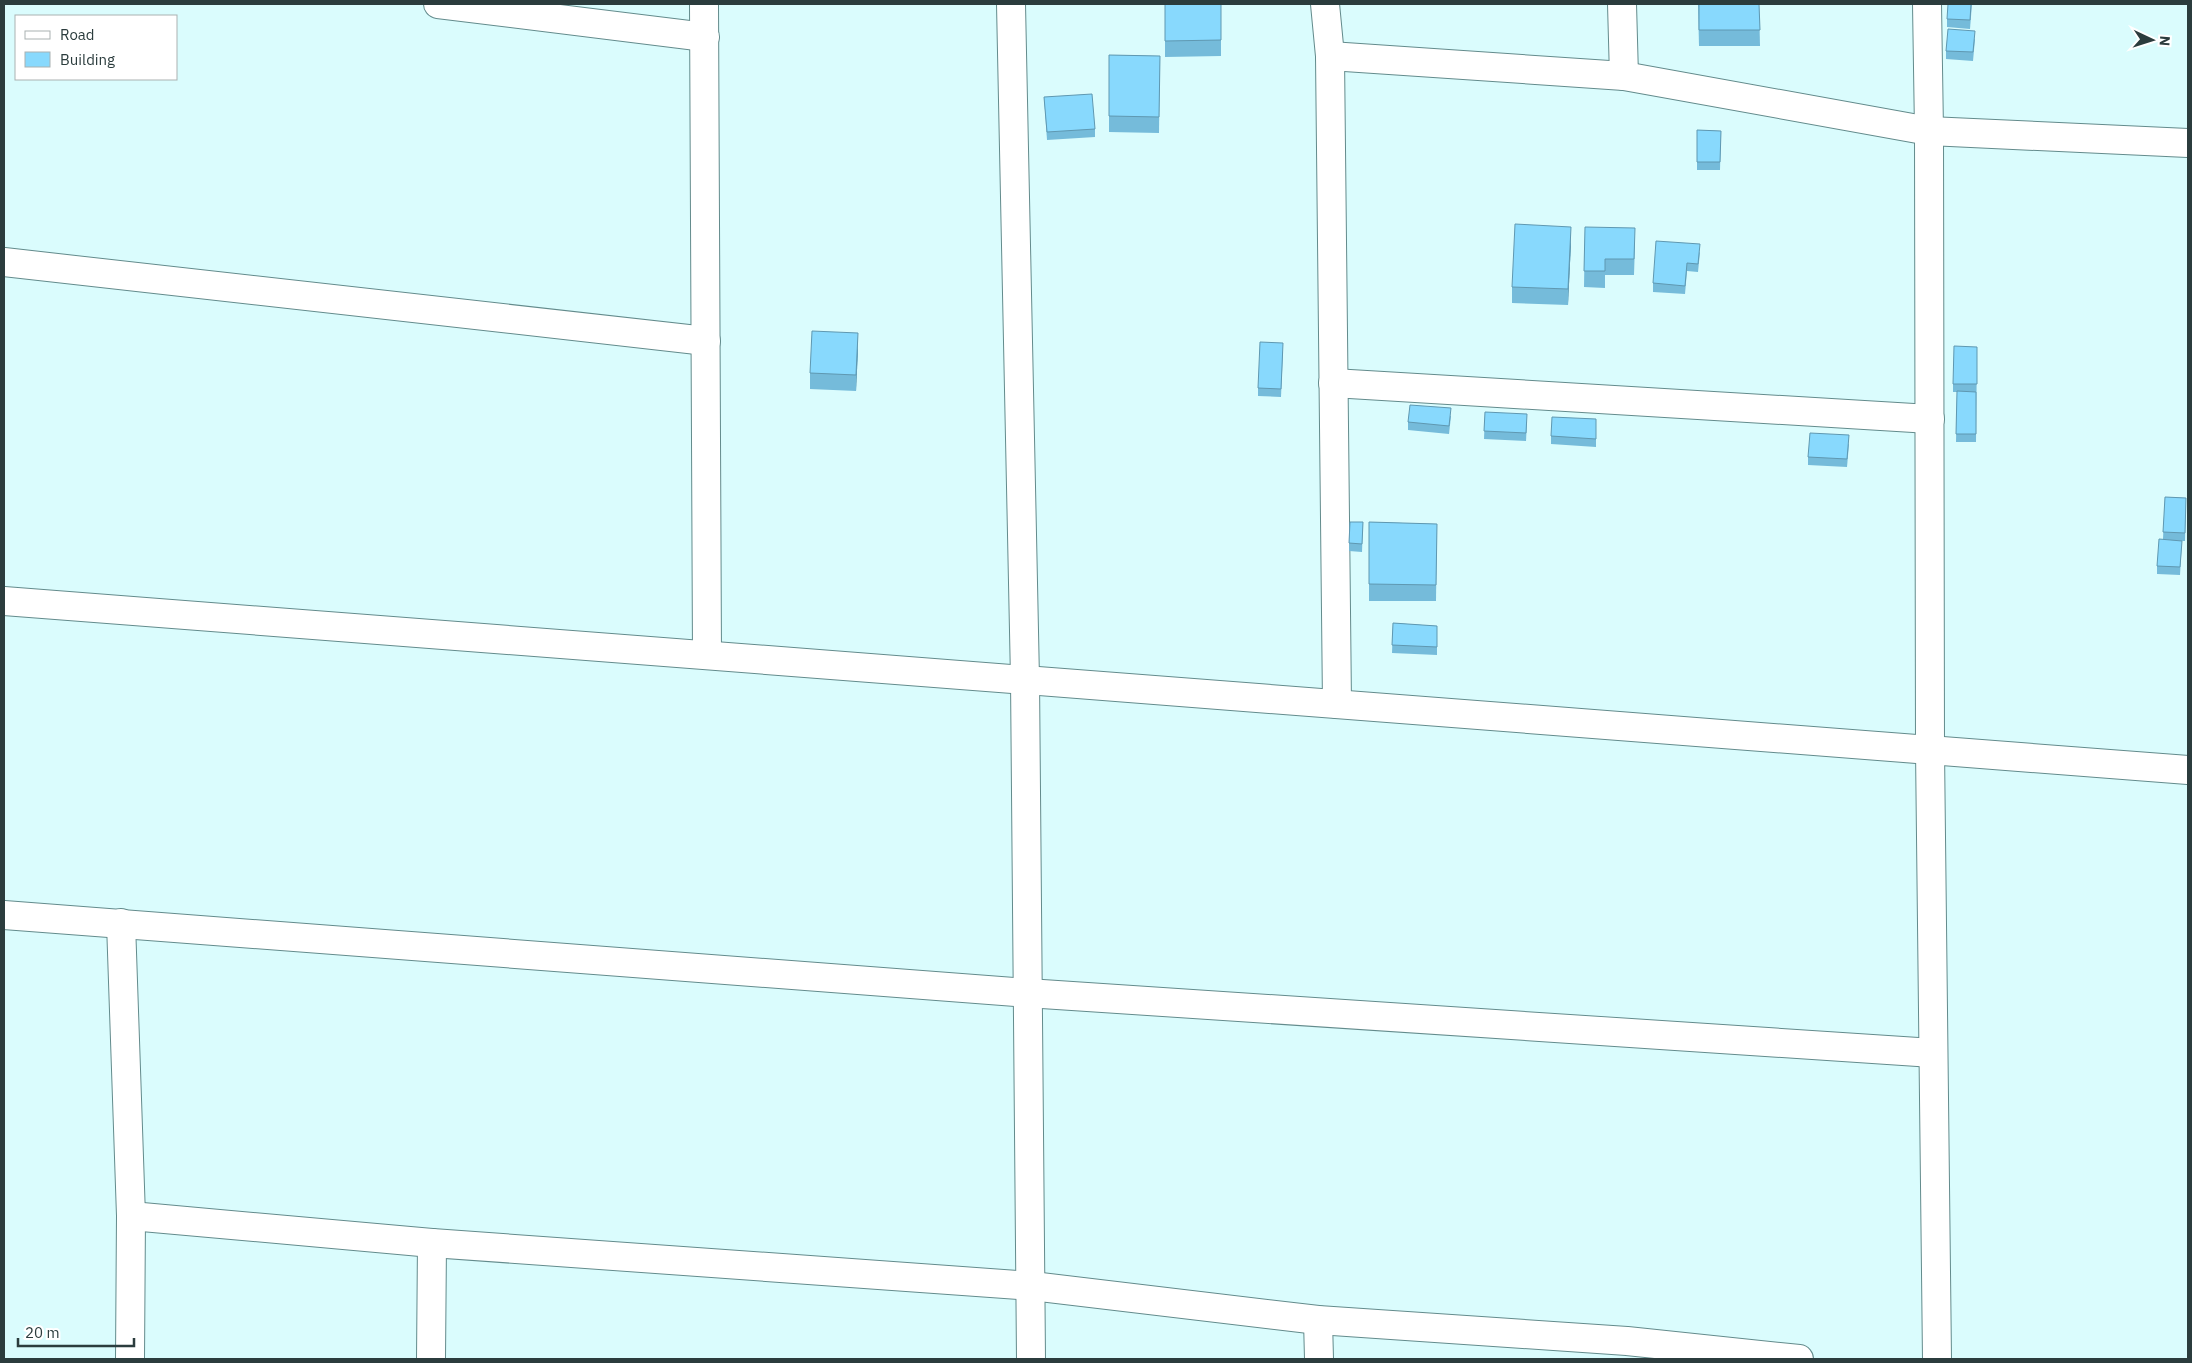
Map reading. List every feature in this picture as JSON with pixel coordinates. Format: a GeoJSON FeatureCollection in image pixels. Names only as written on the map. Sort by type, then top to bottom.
{"type":"FeatureCollection","features":[{"type":"Feature","properties":{"kind":"street"},"geometry":{"type":"LineString","coordinates":[[438,4],[705,37]]}},
{"type":"Feature","properties":{"kind":"street"},"geometry":{"type":"LineString","coordinates":[[704,4],[707,655]]}},
{"type":"Feature","properties":{"kind":"street"},"geometry":{"type":"LineString","coordinates":[[1011,4],[1025,679],[1027,992],[1032,1286],[1031,1359]]}},
{"type":"Feature","properties":{"kind":"street"},"geometry":{"type":"LineString","coordinates":[[1325,4],[1330,56],[1337,704]]}},
{"type":"Feature","properties":{"kind":"street"},"geometry":{"type":"LineString","coordinates":[[1622,4],[1624,76]]}},
{"type":"Feature","properties":{"kind":"street"},"geometry":{"type":"LineString","coordinates":[[1927,4],[1930,750],[1937,1359]]}},
{"type":"Feature","properties":{"kind":"street"},"geometry":{"type":"LineString","coordinates":[[1330,56],[1624,76],[1929,130],[2188,142]]}},
{"type":"Feature","properties":{"kind":"street"},"geometry":{"type":"LineString","coordinates":[[4,262],[706,341]]}},
{"type":"Feature","properties":{"kind":"street"},"geometry":{"type":"LineString","coordinates":[[1333,384],[1930,419]]}},
{"type":"Feature","properties":{"kind":"street"},"geometry":{"type":"LineString","coordinates":[[4,601],[2188,770]]}},
{"type":"Feature","properties":{"kind":"street"},"geometry":{"type":"LineString","coordinates":[[4,915],[1027,992],[1933,1053]]}},
{"type":"Feature","properties":{"kind":"street"},"geometry":{"type":"LineString","coordinates":[[121,923],[131,1216],[130,1359]]}},
{"type":"Feature","properties":{"kind":"street"},"geometry":{"type":"LineString","coordinates":[[131,1216],[432,1243],[1032,1286],[1318,1320],[1627,1350],[1799,1359]]}},
{"type":"Feature","properties":{"kind":"street"},"geometry":{"type":"LineString","coordinates":[[431,1359],[432,1243]]}},
{"type":"Feature","properties":{"kind":"street"},"geometry":{"type":"LineString","coordinates":[[1318,1320],[1319,1359]]}},
{"type":"Feature","properties":{"kind":"building"},"geometry":{"type":"Polygon","coordinates":[[[1165,4],[1221,4],[1221,40],[1165,41],[1165,4]]]}},
{"type":"Feature","properties":{"kind":"building"},"geometry":{"type":"Polygon","coordinates":[[[1699,4],[1759,4],[1760,30],[1699,30],[1699,4]]]}},
{"type":"Feature","properties":{"kind":"building"},"geometry":{"type":"Polygon","coordinates":[[[1948,4],[1971,4],[1970,20],[1947,19],[1948,4]]]}},
{"type":"Feature","properties":{"kind":"building"},"geometry":{"type":"Polygon","coordinates":[[[1948,29],[1975,31],[1973,52],[1946,51],[1948,29]]]}},
{"type":"Feature","properties":{"kind":"building"},"geometry":{"type":"Polygon","coordinates":[[[1109,55],[1160,56],[1159,117],[1109,116],[1109,55]]]}},
{"type":"Feature","properties":{"kind":"building"},"geometry":{"type":"Polygon","coordinates":[[[1092,94],[1095,129],[1047,132],[1044,97],[1092,94]]]}},
{"type":"Feature","properties":{"kind":"building"},"geometry":{"type":"Polygon","coordinates":[[[1697,130],[1721,131],[1720,162],[1697,162],[1697,130]]]}},
{"type":"Feature","properties":{"kind":"building"},"geometry":{"type":"Polygon","coordinates":[[[1515,224],[1571,227],[1568,289],[1512,287],[1515,224]]]}},
{"type":"Feature","properties":{"kind":"building"},"geometry":{"type":"Polygon","coordinates":[[[1585,227],[1635,228],[1634,259],[1605,259],[1605,271],[1584,271],[1585,227]]]}},
{"type":"Feature","properties":{"kind":"building"},"geometry":{"type":"Polygon","coordinates":[[[1656,241],[1700,244],[1698,264],[1687,263],[1685,286],[1653,283],[1656,241]]]}},
{"type":"Feature","properties":{"kind":"building"},"geometry":{"type":"Polygon","coordinates":[[[812,331],[858,333],[856,375],[810,373],[812,331]]]}},
{"type":"Feature","properties":{"kind":"building"},"geometry":{"type":"Polygon","coordinates":[[[1260,342],[1283,343],[1281,389],[1258,388],[1260,342]]]}},
{"type":"Feature","properties":{"kind":"building"},"geometry":{"type":"Polygon","coordinates":[[[1954,346],[1977,347],[1977,384],[1953,384],[1954,346]]]}},
{"type":"Feature","properties":{"kind":"building"},"geometry":{"type":"Polygon","coordinates":[[[1957,391],[1976,392],[1976,434],[1956,434],[1957,391]]]}},
{"type":"Feature","properties":{"kind":"building"},"geometry":{"type":"Polygon","coordinates":[[[1410,405],[1451,408],[1449,426],[1408,422],[1410,405]]]}},
{"type":"Feature","properties":{"kind":"building"},"geometry":{"type":"Polygon","coordinates":[[[1485,412],[1527,414],[1526,433],[1484,431],[1485,412]]]}},
{"type":"Feature","properties":{"kind":"building"},"geometry":{"type":"Polygon","coordinates":[[[1552,417],[1596,419],[1596,439],[1551,436],[1552,417]]]}},
{"type":"Feature","properties":{"kind":"building"},"geometry":{"type":"Polygon","coordinates":[[[1810,433],[1849,435],[1847,459],[1808,457],[1810,433]]]}},
{"type":"Feature","properties":{"kind":"building"},"geometry":{"type":"Polygon","coordinates":[[[2165,497],[2186,498],[2185,533],[2163,532],[2165,497]]]}},
{"type":"Feature","properties":{"kind":"building"},"geometry":{"type":"Polygon","coordinates":[[[1350,522],[1363,522],[1362,544],[1349,543],[1350,522]]]}},
{"type":"Feature","properties":{"kind":"building"},"geometry":{"type":"Polygon","coordinates":[[[1369,522],[1437,524],[1436,585],[1369,584],[1369,522]]]}},
{"type":"Feature","properties":{"kind":"building"},"geometry":{"type":"Polygon","coordinates":[[[2159,539],[2182,541],[2180,567],[2157,566],[2159,539]]]}},
{"type":"Feature","properties":{"kind":"building"},"geometry":{"type":"Polygon","coordinates":[[[1393,623],[1437,626],[1437,647],[1392,645],[1393,623]]]}}]}
